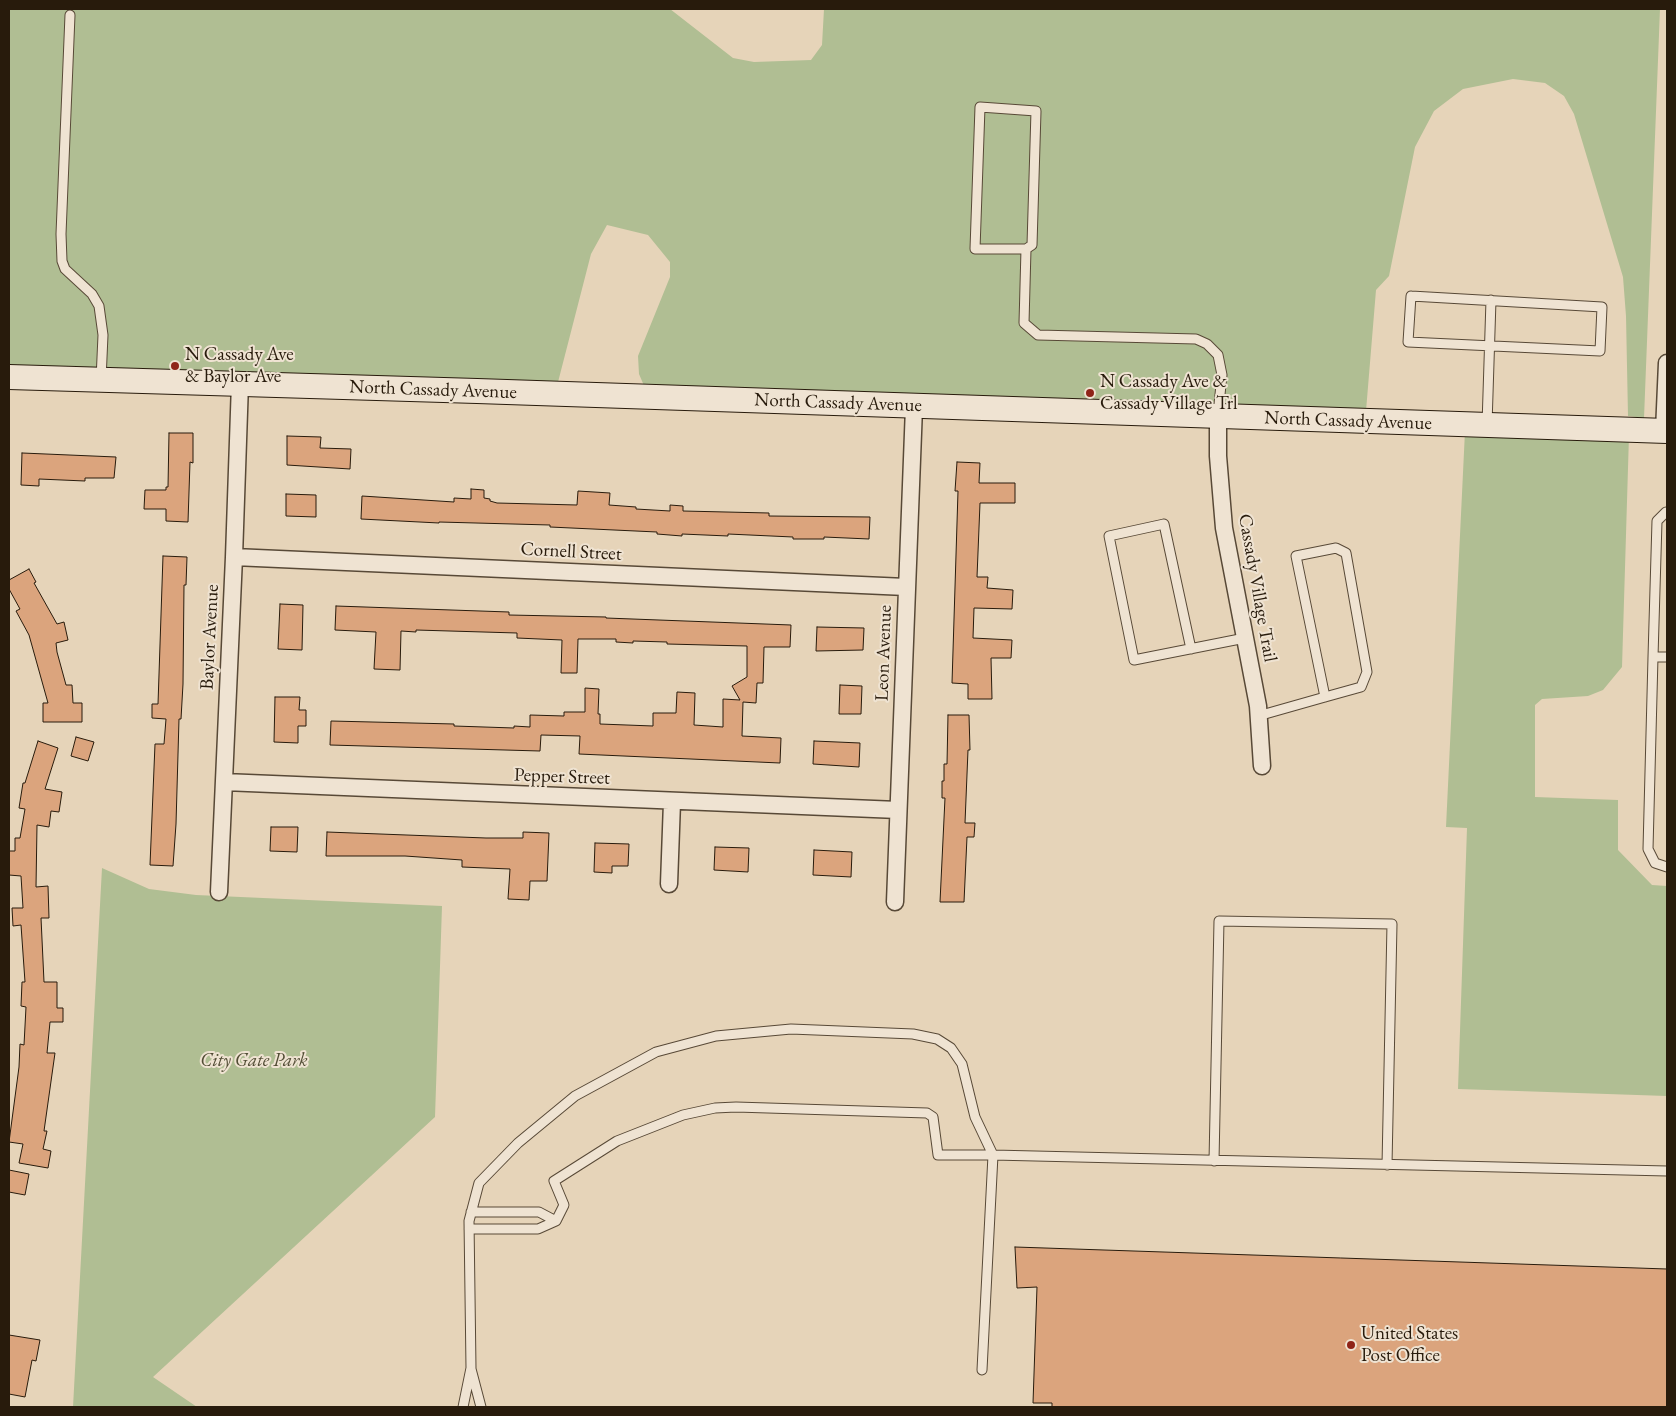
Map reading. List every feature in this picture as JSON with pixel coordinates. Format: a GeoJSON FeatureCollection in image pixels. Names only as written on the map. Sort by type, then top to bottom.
{"type":"FeatureCollection","features":[{"type":"Feature","properties":{"kind":"main road","name":"North Cassady Avenue"},"geometry":{"type":"LineString","coordinates":[[9,377],[240,383],[1666,431]]}},
{"type":"Feature","properties":{"kind":"street"},"geometry":{"type":"LineString","coordinates":[[1666,431],[1667,363]]}},
{"type":"Feature","properties":{"kind":"street","name":"Baylor Avenue"},"geometry":{"type":"LineString","coordinates":[[219,892],[240,383]]}},
{"type":"Feature","properties":{"kind":"street","name":"Leon Avenue"},"geometry":{"type":"LineString","coordinates":[[894,902],[914,406]]}},
{"type":"Feature","properties":{"kind":"street","name":"Cassady Village Trail"},"geometry":{"type":"LineString","coordinates":[[1218,417],[1218,456],[1224,528],[1258,716],[1262,766]]}},
{"type":"Feature","properties":{"kind":"street","name":"Cornell Street"},"geometry":{"type":"LineString","coordinates":[[234,557],[906,588]]}},
{"type":"Feature","properties":{"kind":"street","name":"Pepper Street"},"geometry":{"type":"LineString","coordinates":[[224,782],[898,810]]}},
{"type":"Feature","properties":{"kind":"street"},"geometry":{"type":"LineString","coordinates":[[669,884],[672,802]]}},
{"type":"Feature","properties":{"kind":"lane"},"geometry":{"type":"LineString","coordinates":[[70,15],[60,234],[62,261],[65,269],[92,294],[99,306],[103,335],[101,380]]}},
{"type":"Feature","properties":{"kind":"lane"},"geometry":{"type":"LineString","coordinates":[[980,108],[1036,111],[1032,245],[1026,249],[975,249],[980,108]]}},
{"type":"Feature","properties":{"kind":"lane"},"geometry":{"type":"LineString","coordinates":[[1026,249],[1024,323],[1038,335],[1196,340],[1207,344],[1218,355],[1222,375],[1218,417]]}},
{"type":"Feature","properties":{"kind":"lane"},"geometry":{"type":"LineString","coordinates":[[1411,296],[1491,300],[1602,307],[1600,350],[1408,342],[1411,296]]}},
{"type":"Feature","properties":{"kind":"lane"},"geometry":{"type":"LineString","coordinates":[[1487,426],[1491,300]]}},
{"type":"Feature","properties":{"kind":"lane"},"geometry":{"type":"LineString","coordinates":[[1666,512],[1658,521],[1648,849],[1655,863],[1667,867]]}},
{"type":"Feature","properties":{"kind":"lane"},"geometry":{"type":"LineString","coordinates":[[1190,649],[1164,524],[1109,536],[1134,660],[1190,649],[1245,638]]}},
{"type":"Feature","properties":{"kind":"lane"},"geometry":{"type":"LineString","coordinates":[[1258,716],[1325,697],[1360,687],[1367,672],[1346,553],[1336,548],[1296,556],[1325,697]]}},
{"type":"Feature","properties":{"kind":"lane"},"geometry":{"type":"LineString","coordinates":[[1653,657],[1667,658]]}},
{"type":"Feature","properties":{"kind":"lane"},"geometry":{"type":"LineString","coordinates":[[1214,1161],[1218,921],[1392,924],[1387,1165]]}},
{"type":"Feature","properties":{"kind":"lane"},"geometry":{"type":"LineString","coordinates":[[463,1407],[471,1368],[469,1229],[471,1212],[479,1183],[518,1143],[574,1096],[656,1052],[716,1036],[791,1028],[913,1034],[938,1040],[951,1048],[962,1064],[975,1117],[993,1155],[982,1370]]}},
{"type":"Feature","properties":{"kind":"lane"},"geometry":{"type":"LineString","coordinates":[[469,1229],[538,1230],[556,1221],[564,1205],[554,1181],[617,1142],[683,1116],[715,1108],[927,1113],[934,1117],[938,1155],[1667,1171]]}},
{"type":"Feature","properties":{"kind":"lane"},"geometry":{"type":"LineString","coordinates":[[471,1212],[538,1212],[556,1221]]}},
{"type":"Feature","properties":{"kind":"lane"},"geometry":{"type":"LineString","coordinates":[[471,1368],[481,1407]]}},
{"type":"Feature","properties":{"kind":"green space"},"geometry":{"type":"Polygon","coordinates":[[[9,9],[670,9],[733,58],[754,62],[811,60],[822,45],[824,9],[1660,9],[1644,418],[1628,416],[1626,316],[1623,277],[1574,114],[1564,96],[1545,83],[1513,79],[1463,89],[1434,111],[1415,147],[1389,276],[1376,290],[1366,411],[645,388],[639,374],[638,356],[670,277],[670,262],[648,235],[607,225],[591,254],[557,386],[9,369],[9,9]]]}},
{"type":"Feature","properties":{"kind":"green space"},"geometry":{"type":"Polygon","coordinates":[[[1465,431],[1629,435],[1622,667],[1603,690],[1588,696],[1542,699],[1535,705],[1535,797],[1618,800],[1618,850],[1652,885],[1667,886],[1667,1096],[1458,1089],[1467,828],[1446,827],[1465,431]]]}},
{"type":"Feature","properties":{"kind":"green space","name":"City Gate Park"},"geometry":{"type":"Polygon","coordinates":[[[102,868],[149,889],[196,895],[442,906],[435,1117],[153,1377],[197,1407],[73,1407],[102,868]]]}},
{"type":"Feature","properties":{"kind":"building"},"geometry":{"type":"Polygon","coordinates":[[[169,433],[193,433],[193,463],[190,462],[188,522],[166,521],[166,509],[144,509],[145,490],[166,490],[166,487],[168,487],[169,433]]]}},
{"type":"Feature","properties":{"kind":"building"},"geometry":{"type":"Polygon","coordinates":[[[287,436],[321,437],[320,448],[351,449],[350,469],[287,465],[287,436]]]}},
{"type":"Feature","properties":{"kind":"building"},"geometry":{"type":"Polygon","coordinates":[[[22,453],[116,457],[114,478],[85,478],[85,481],[39,479],[39,486],[21,485],[22,453]]]}},
{"type":"Feature","properties":{"kind":"building"},"geometry":{"type":"Polygon","coordinates":[[[957,462],[980,463],[979,483],[1015,483],[1015,503],[980,503],[977,577],[988,577],[987,588],[1013,590],[1012,609],[974,608],[973,638],[1012,640],[1011,658],[991,658],[992,699],[968,699],[968,684],[952,683],[958,491],[955,491],[957,462]]]}},
{"type":"Feature","properties":{"kind":"building"},"geometry":{"type":"Polygon","coordinates":[[[471,489],[484,490],[484,498],[497,503],[577,505],[578,491],[610,493],[609,505],[636,507],[636,509],[670,511],[670,505],[683,506],[683,511],[769,513],[769,516],[870,517],[869,539],[824,537],[824,539],[793,539],[793,537],[728,534],[728,536],[682,534],[682,536],[657,534],[657,532],[550,527],[550,525],[439,523],[361,519],[362,496],[454,502],[454,498],[471,499],[471,489]]]}},
{"type":"Feature","properties":{"kind":"building"},"geometry":{"type":"Polygon","coordinates":[[[286,494],[316,495],[316,517],[286,516],[286,494]]]}},
{"type":"Feature","properties":{"kind":"building"},"geometry":{"type":"Polygon","coordinates":[[[163,556],[187,557],[186,585],[184,585],[183,684],[181,719],[179,719],[173,866],[150,865],[155,744],[164,744],[166,719],[152,718],[152,704],[158,704],[163,556]]]}},
{"type":"Feature","properties":{"kind":"building"},"geometry":{"type":"Polygon","coordinates":[[[29,569],[36,582],[34,583],[57,624],[64,622],[68,640],[56,643],[57,652],[66,685],[72,685],[73,703],[82,703],[82,722],[43,722],[43,703],[48,703],[29,635],[16,611],[20,609],[9,589],[9,580],[29,569]]]}},
{"type":"Feature","properties":{"kind":"building"},"geometry":{"type":"Polygon","coordinates":[[[280,604],[303,605],[302,650],[278,649],[280,604]]]}},
{"type":"Feature","properties":{"kind":"building"},"geometry":{"type":"Polygon","coordinates":[[[336,606],[509,612],[509,615],[791,625],[790,647],[764,647],[763,683],[757,683],[756,703],[743,702],[742,736],[781,738],[780,763],[579,754],[580,736],[541,735],[540,751],[330,745],[331,721],[530,727],[530,715],[564,716],[564,712],[585,712],[585,688],[599,689],[598,714],[600,714],[600,724],[653,726],[653,713],[676,713],[677,692],[695,693],[694,725],[723,727],[723,699],[740,700],[732,686],[747,677],[747,646],[667,644],[667,642],[633,641],[633,643],[616,642],[616,639],[578,639],[577,673],[561,673],[562,640],[517,638],[517,633],[416,630],[416,632],[401,631],[400,670],[374,669],[376,632],[335,630],[336,606]]]}},
{"type":"Feature","properties":{"kind":"building"},"geometry":{"type":"Polygon","coordinates":[[[817,627],[864,628],[863,650],[816,651],[817,627]]]}},
{"type":"Feature","properties":{"kind":"building"},"geometry":{"type":"Polygon","coordinates":[[[840,685],[862,686],[861,714],[839,714],[840,685]]]}},
{"type":"Feature","properties":{"kind":"building"},"geometry":{"type":"Polygon","coordinates":[[[275,697],[300,697],[299,710],[306,710],[306,726],[298,726],[298,743],[274,742],[275,697]]]}},
{"type":"Feature","properties":{"kind":"building"},"geometry":{"type":"Polygon","coordinates":[[[948,715],[969,715],[970,750],[968,750],[965,823],[975,823],[974,837],[967,837],[964,902],[940,902],[945,798],[942,798],[942,781],[944,781],[944,764],[947,764],[948,715]]]}},
{"type":"Feature","properties":{"kind":"building"},"geometry":{"type":"Polygon","coordinates":[[[76,737],[94,742],[88,761],[71,756],[76,737]]]}},
{"type":"Feature","properties":{"kind":"building"},"geometry":{"type":"Polygon","coordinates":[[[38,741],[58,748],[45,789],[62,792],[59,812],[51,811],[49,827],[37,825],[36,887],[48,886],[49,918],[41,918],[44,982],[57,982],[57,1008],[63,1008],[63,1022],[50,1022],[47,1053],[55,1053],[44,1131],[47,1131],[43,1149],[51,1151],[48,1168],[19,1163],[23,1144],[9,1142],[19,1067],[20,1044],[24,1045],[26,1007],[21,1006],[22,982],[25,982],[21,925],[13,926],[12,908],[23,908],[21,876],[9,875],[9,851],[15,851],[15,838],[20,838],[25,809],[19,808],[23,783],[25,783],[38,741]]]}},
{"type":"Feature","properties":{"kind":"building"},"geometry":{"type":"Polygon","coordinates":[[[814,741],[860,743],[859,767],[813,764],[814,741]]]}},
{"type":"Feature","properties":{"kind":"building"},"geometry":{"type":"Polygon","coordinates":[[[271,827],[298,827],[297,852],[270,851],[271,827]]]}},
{"type":"Feature","properties":{"kind":"building"},"geometry":{"type":"Polygon","coordinates":[[[327,832],[486,838],[523,838],[523,832],[549,833],[547,881],[530,881],[529,900],[508,899],[510,869],[462,867],[462,860],[405,856],[326,856],[327,832]]]}},
{"type":"Feature","properties":{"kind":"building"},"geometry":{"type":"Polygon","coordinates":[[[595,843],[629,844],[628,866],[612,866],[612,873],[594,872],[595,843]]]}},
{"type":"Feature","properties":{"kind":"building"},"geometry":{"type":"Polygon","coordinates":[[[715,847],[749,848],[748,872],[714,870],[715,847]]]}},
{"type":"Feature","properties":{"kind":"building"},"geometry":{"type":"Polygon","coordinates":[[[814,850],[852,852],[851,877],[813,875],[814,850]]]}},
{"type":"Feature","properties":{"kind":"building"},"geometry":{"type":"Polygon","coordinates":[[[9,1170],[29,1174],[25,1195],[9,1192],[9,1170]]]}},
{"type":"Feature","properties":{"kind":"building","name":"United States Post Office"},"geometry":{"type":"Polygon","coordinates":[[[1015,1247],[1667,1269],[1667,1407],[1052,1407],[1052,1403],[1033,1403],[1037,1287],[1017,1288],[1015,1247]]]}},
{"type":"Feature","properties":{"kind":"building"},"geometry":{"type":"Polygon","coordinates":[[[9,1335],[40,1340],[36,1361],[32,1360],[25,1397],[9,1394],[9,1335]]]}},
{"type":"Feature","properties":{"kind":"place","name":"N Cassady Ave & Baylor Ave"},"geometry":{"type":"Point","coordinates":[175,366]}},
{"type":"Feature","properties":{"kind":"place","name":"N Cassady Ave & Cassady Village Trl"},"geometry":{"type":"Point","coordinates":[1090,393]}},
{"type":"Feature","properties":{"kind":"place","name":"United States Post Office"},"geometry":{"type":"Point","coordinates":[1351,1345]}}]}
